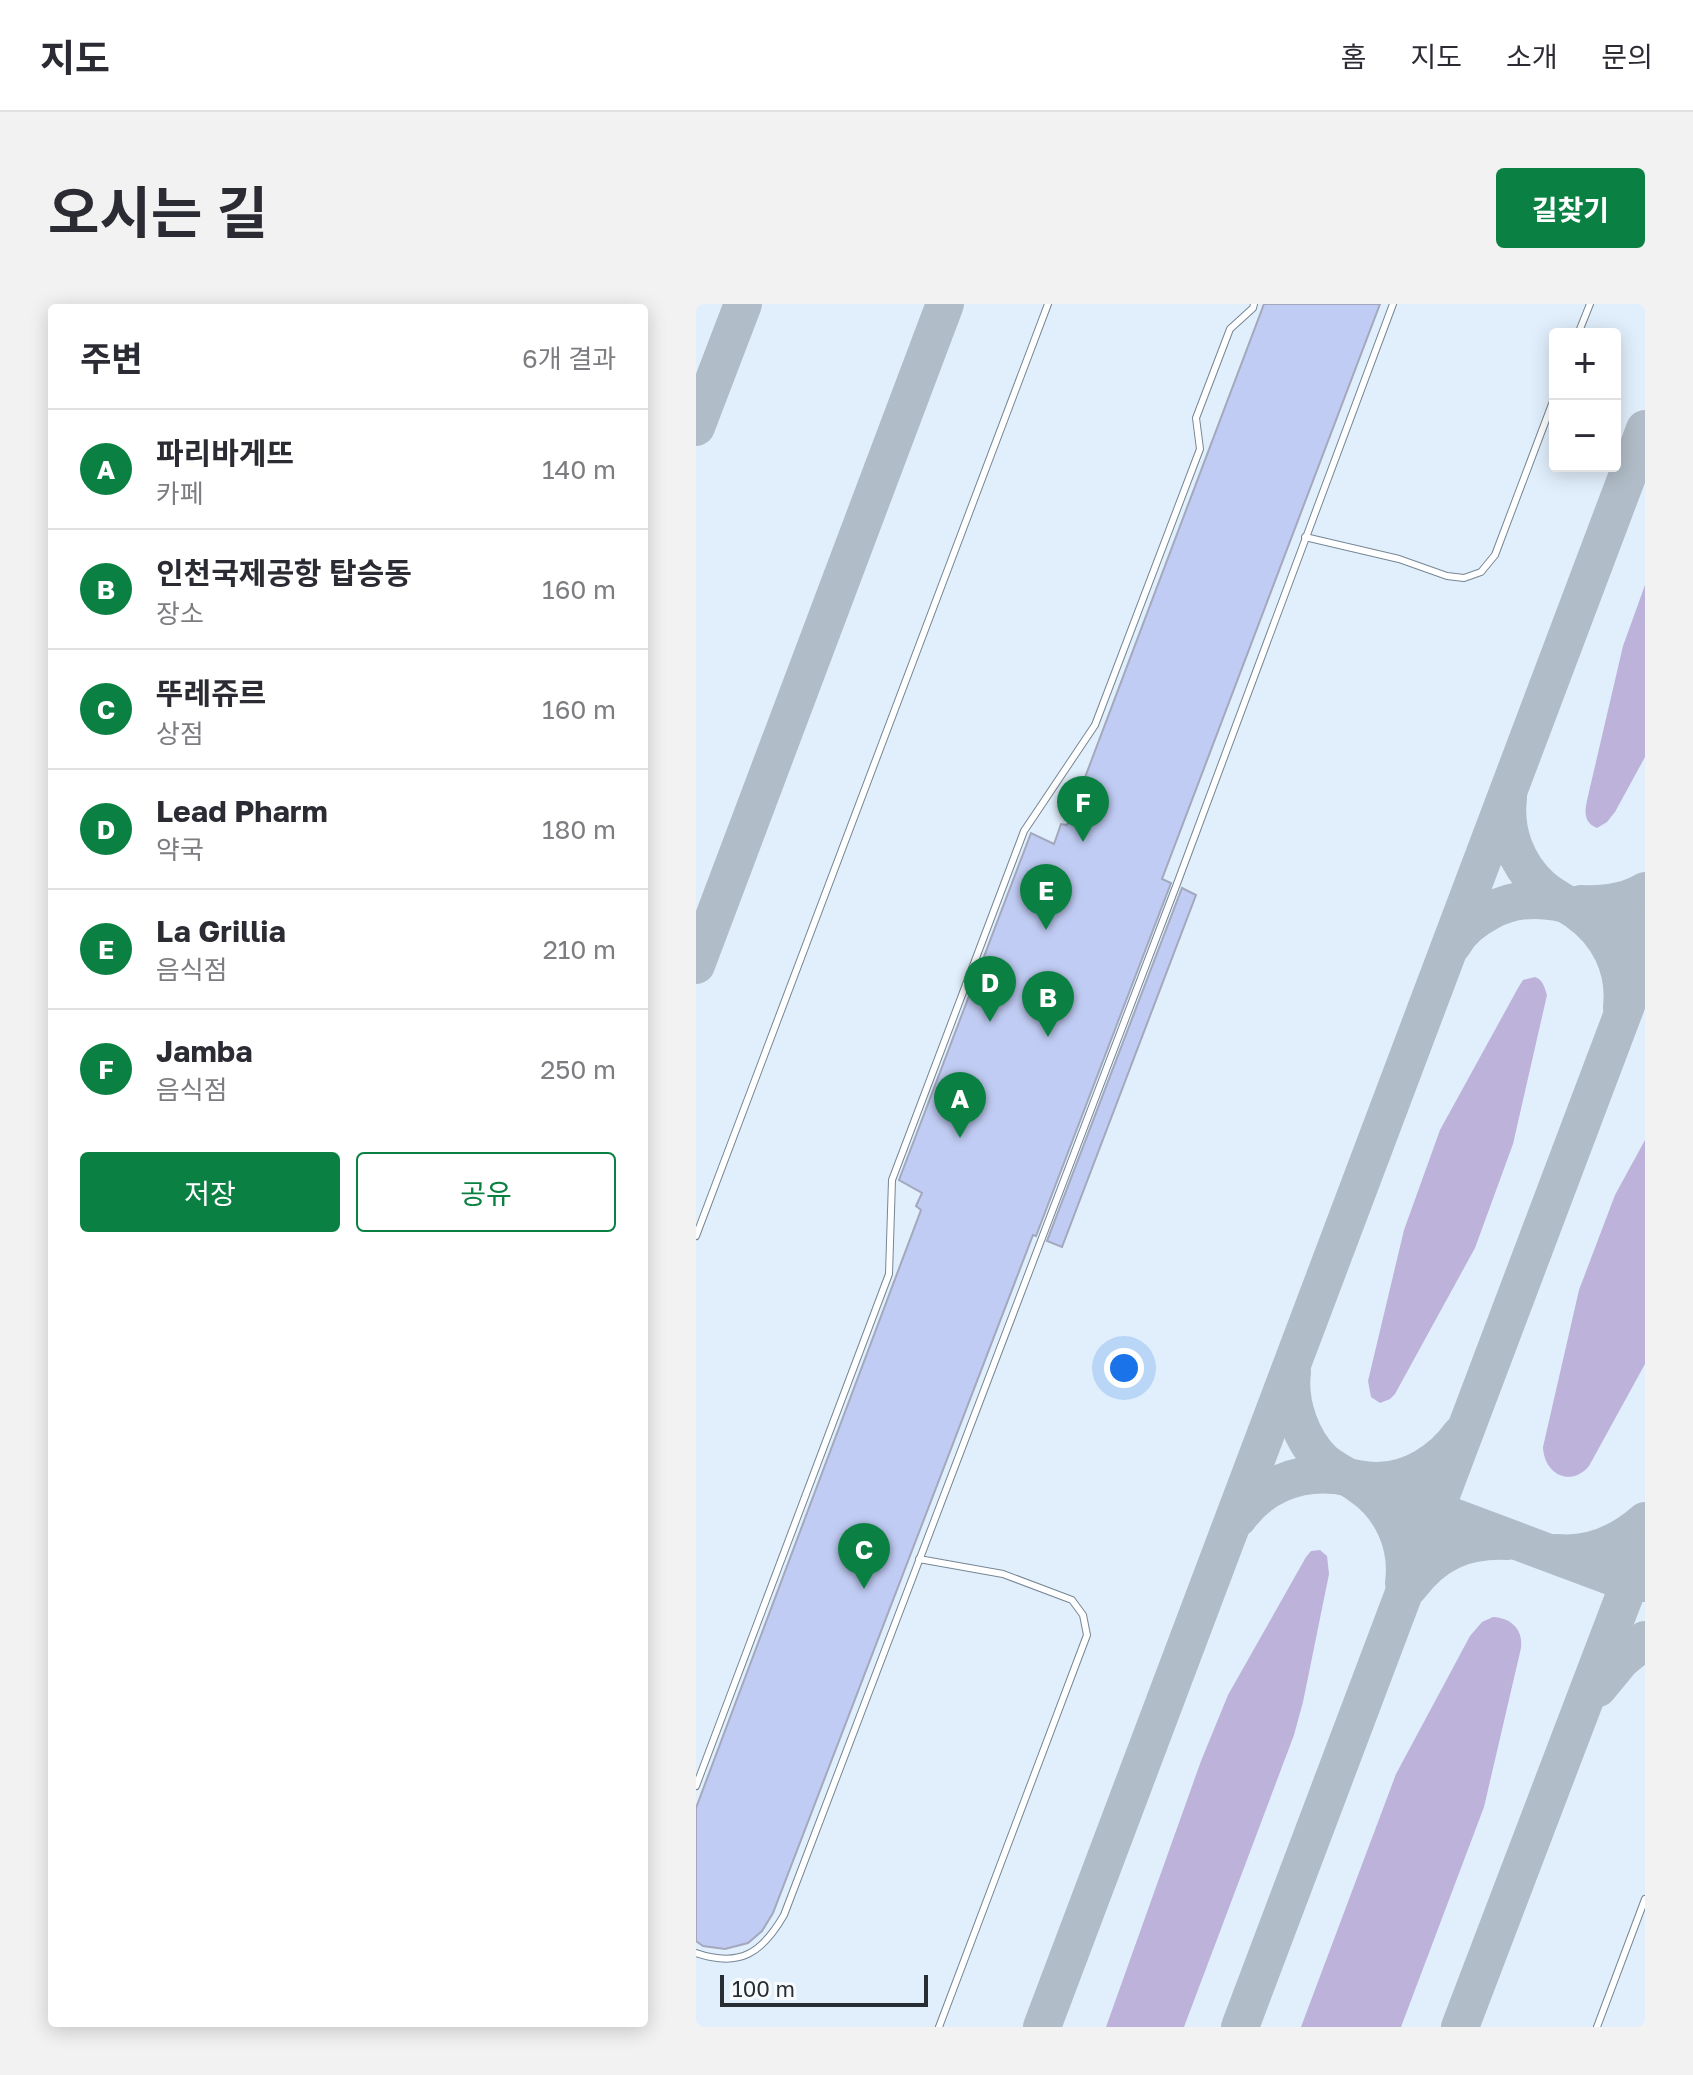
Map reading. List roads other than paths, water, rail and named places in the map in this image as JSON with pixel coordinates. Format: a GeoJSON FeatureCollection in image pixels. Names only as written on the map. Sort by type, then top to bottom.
{"type":"FeatureCollection","features":[{"type":"Feature","properties":{"kind":"lane"},"geometry":{"type":"LineString","coordinates":[[696,1236],[1048,304]]}},
{"type":"Feature","properties":{"kind":"lane"},"geometry":{"type":"LineString","coordinates":[[696,1786],[889,1274],[892,1180],[1024,831],[1095,725],[1200,449],[1196,418],[1230,329],[1254,304]]}},
{"type":"Feature","properties":{"kind":"lane"},"geometry":{"type":"LineString","coordinates":[[696,1953],[714,1959],[740,1958],[760,1948],[784,1915],[1178,881],[1393,304]]}},
{"type":"Feature","properties":{"kind":"lane"},"geometry":{"type":"LineString","coordinates":[[1580,328],[1590,304]]}},
{"type":"Feature","properties":{"kind":"lane"},"geometry":{"type":"LineString","coordinates":[[1305,537],[1399,559],[1447,576],[1464,578],[1481,572],[1495,555],[1553,400]]}},
{"type":"Feature","properties":{"kind":"lane"},"geometry":{"type":"LineString","coordinates":[[919,1559],[1003,1574],[1072,1600],[1083,1615],[1087,1635],[939,2027]]}},
{"type":"Feature","properties":{"kind":"lane"},"geometry":{"type":"LineString","coordinates":[[1597,2027],[1645,1899]]}},
{"type":"Feature","properties":{"kind":"place","name":"Jamba"},"geometry":{"type":"Point","coordinates":[1083,842]}},
{"type":"Feature","properties":{"kind":"place","name":"La Grillia"},"geometry":{"type":"Point","coordinates":[1046,930]}},
{"type":"Feature","properties":{"kind":"place","name":"Lead Pharm"},"geometry":{"type":"Point","coordinates":[990,1022]}},
{"type":"Feature","properties":{"kind":"place","name":"인천국제공항 탑승동"},"geometry":{"type":"Point","coordinates":[1048,1037]}},
{"type":"Feature","properties":{"kind":"place","name":"파리바게뜨"},"geometry":{"type":"Point","coordinates":[960,1138]}},
{"type":"Feature","properties":{"kind":"place","name":"뚜레쥬르"},"geometry":{"type":"Point","coordinates":[864,1589]}}]}
